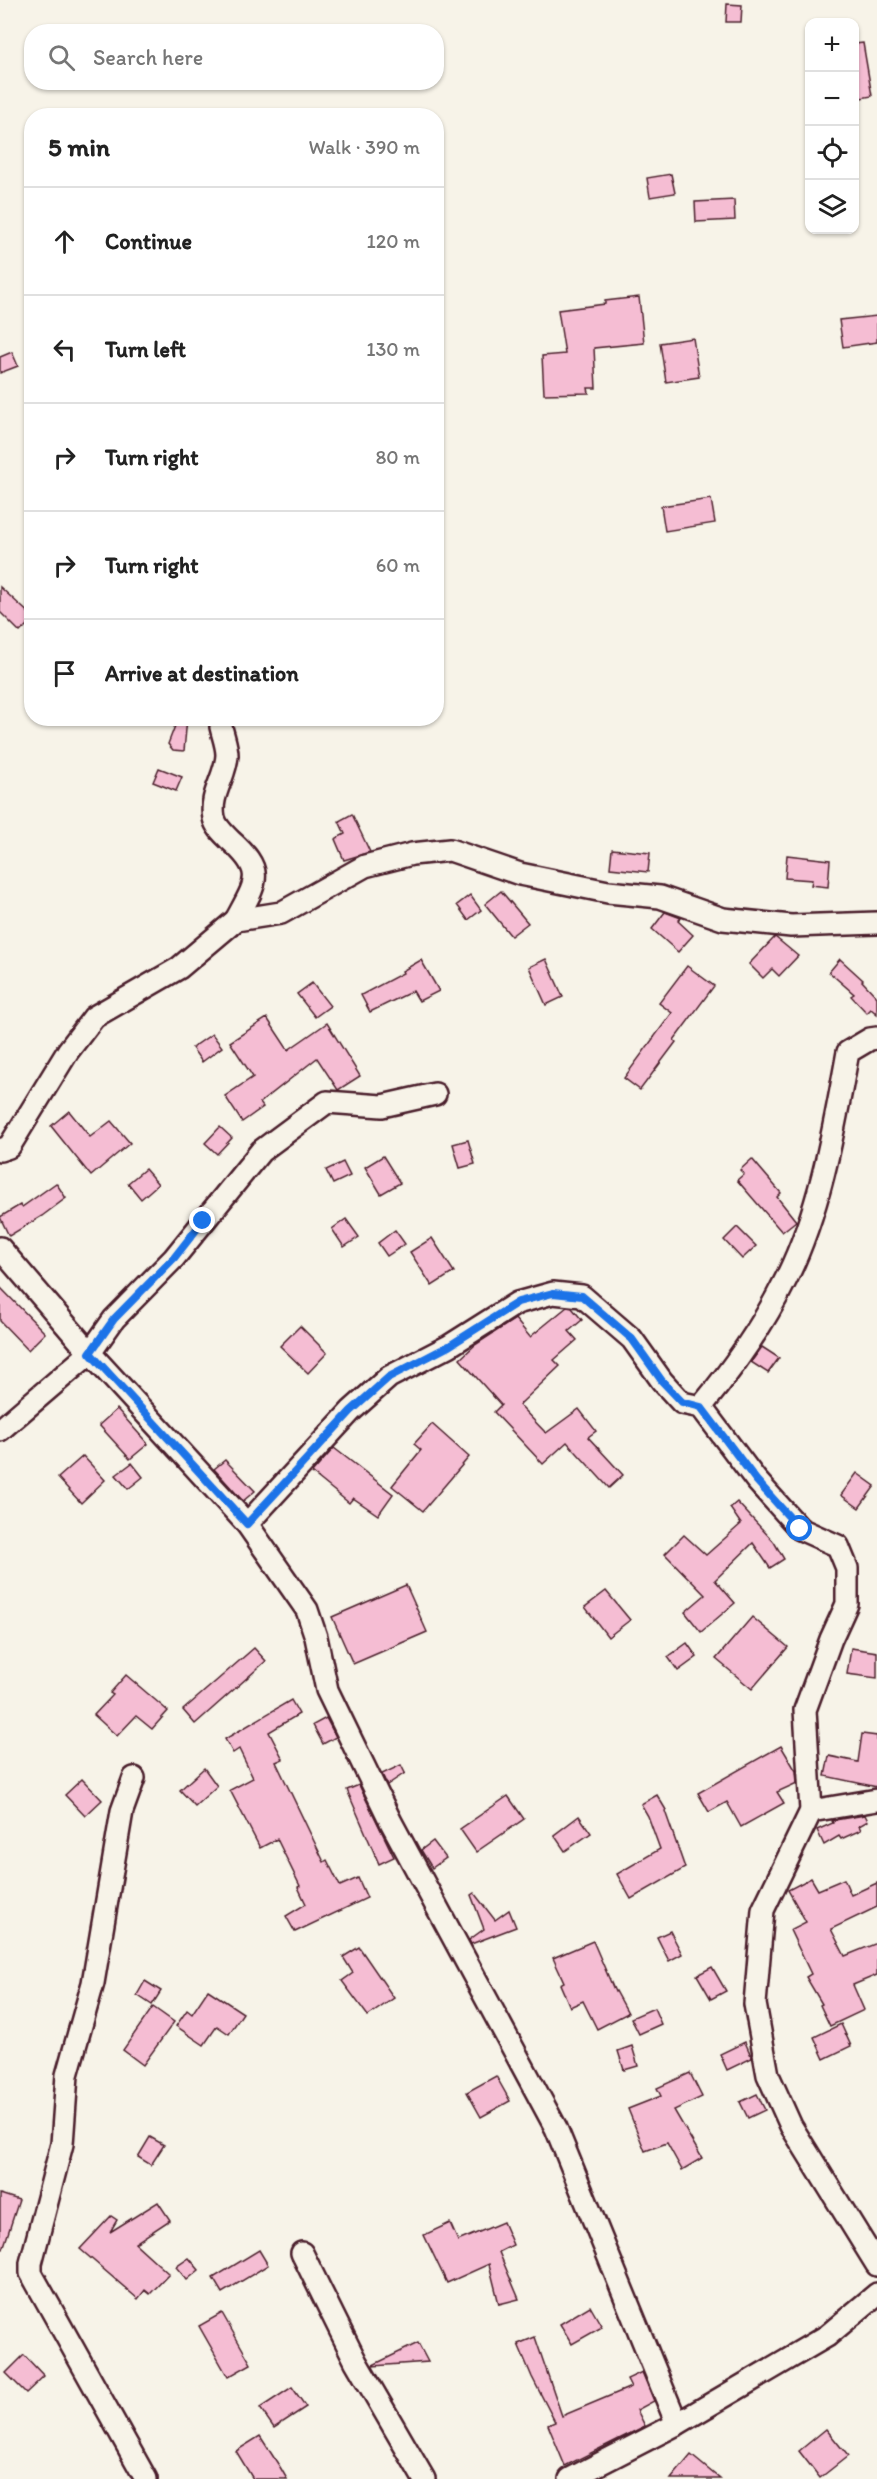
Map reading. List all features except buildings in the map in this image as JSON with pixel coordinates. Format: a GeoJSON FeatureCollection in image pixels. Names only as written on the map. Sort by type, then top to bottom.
{"type":"FeatureCollection","features":[{"type":"Feature","properties":{"kind":"street"},"geometry":{"type":"LineString","coordinates":[[0,1150],[9,1147],[68,1051],[94,1017],[179,968],[236,920],[252,891],[255,873],[251,861],[221,831],[214,819],[213,798],[223,776],[227,754],[221,727]]}},
{"type":"Feature","properties":{"kind":"street"},"geometry":{"type":"LineString","coordinates":[[236,920],[281,913],[365,866],[412,854],[450,850],[520,874],[608,892],[660,897],[723,919],[791,926],[877,923]]}},
{"type":"Feature","properties":{"kind":"street"},"geometry":{"type":"LineString","coordinates":[[701,1407],[739,1360],[787,1277],[814,1208],[848,1052],[870,1038],[877,1038]]}},
{"type":"Feature","properties":{"kind":"street"},"geometry":{"type":"LineString","coordinates":[[0,1430],[90,1353],[114,1319],[174,1258],[261,1151],[327,1102],[382,1106],[435,1094]]}},
{"type":"Feature","properties":{"kind":"street"},"geometry":{"type":"LineString","coordinates":[[0,1248],[90,1353],[247,1524],[307,1610],[316,1637],[327,1690],[391,1822],[556,2128],[677,2424]]}},
{"type":"Feature","properties":{"kind":"street"},"geometry":{"type":"LineString","coordinates":[[247,1524],[351,1411],[389,1377],[449,1346],[518,1302],[553,1293],[582,1296],[632,1339],[662,1381],[682,1402],[701,1407],[756,1480],[800,1529],[838,1546],[848,1568],[847,1604],[805,1710],[811,1811],[763,1910],[755,2004],[768,2075],[791,2126],[877,2265]]}},
{"type":"Feature","properties":{"kind":"street"},"geometry":{"type":"LineString","coordinates":[[134,1778],[122,1810],[93,1983],[67,2075],[62,2144],[31,2263],[31,2273],[146,2479]]}},
{"type":"Feature","properties":{"kind":"street"},"geometry":{"type":"LineString","coordinates":[[811,1811],[877,1800]]}},
{"type":"Feature","properties":{"kind":"street"},"geometry":{"type":"LineString","coordinates":[[302,2253],[356,2362],[424,2479]]}},
{"type":"Feature","properties":{"kind":"street"},"geometry":{"type":"LineString","coordinates":[[570,2479],[677,2424],[827,2336],[877,2294]]}},
{"type":"Feature","properties":{"kind":"route"},"geometry":{"type":"LineString","coordinates":[[203,1221],[174,1258],[114,1319],[90,1353],[247,1524],[351,1411],[389,1377],[449,1346],[518,1302],[553,1293],[582,1296],[632,1339],[662,1381],[682,1402],[701,1407],[756,1480],[800,1529]]}}]}
